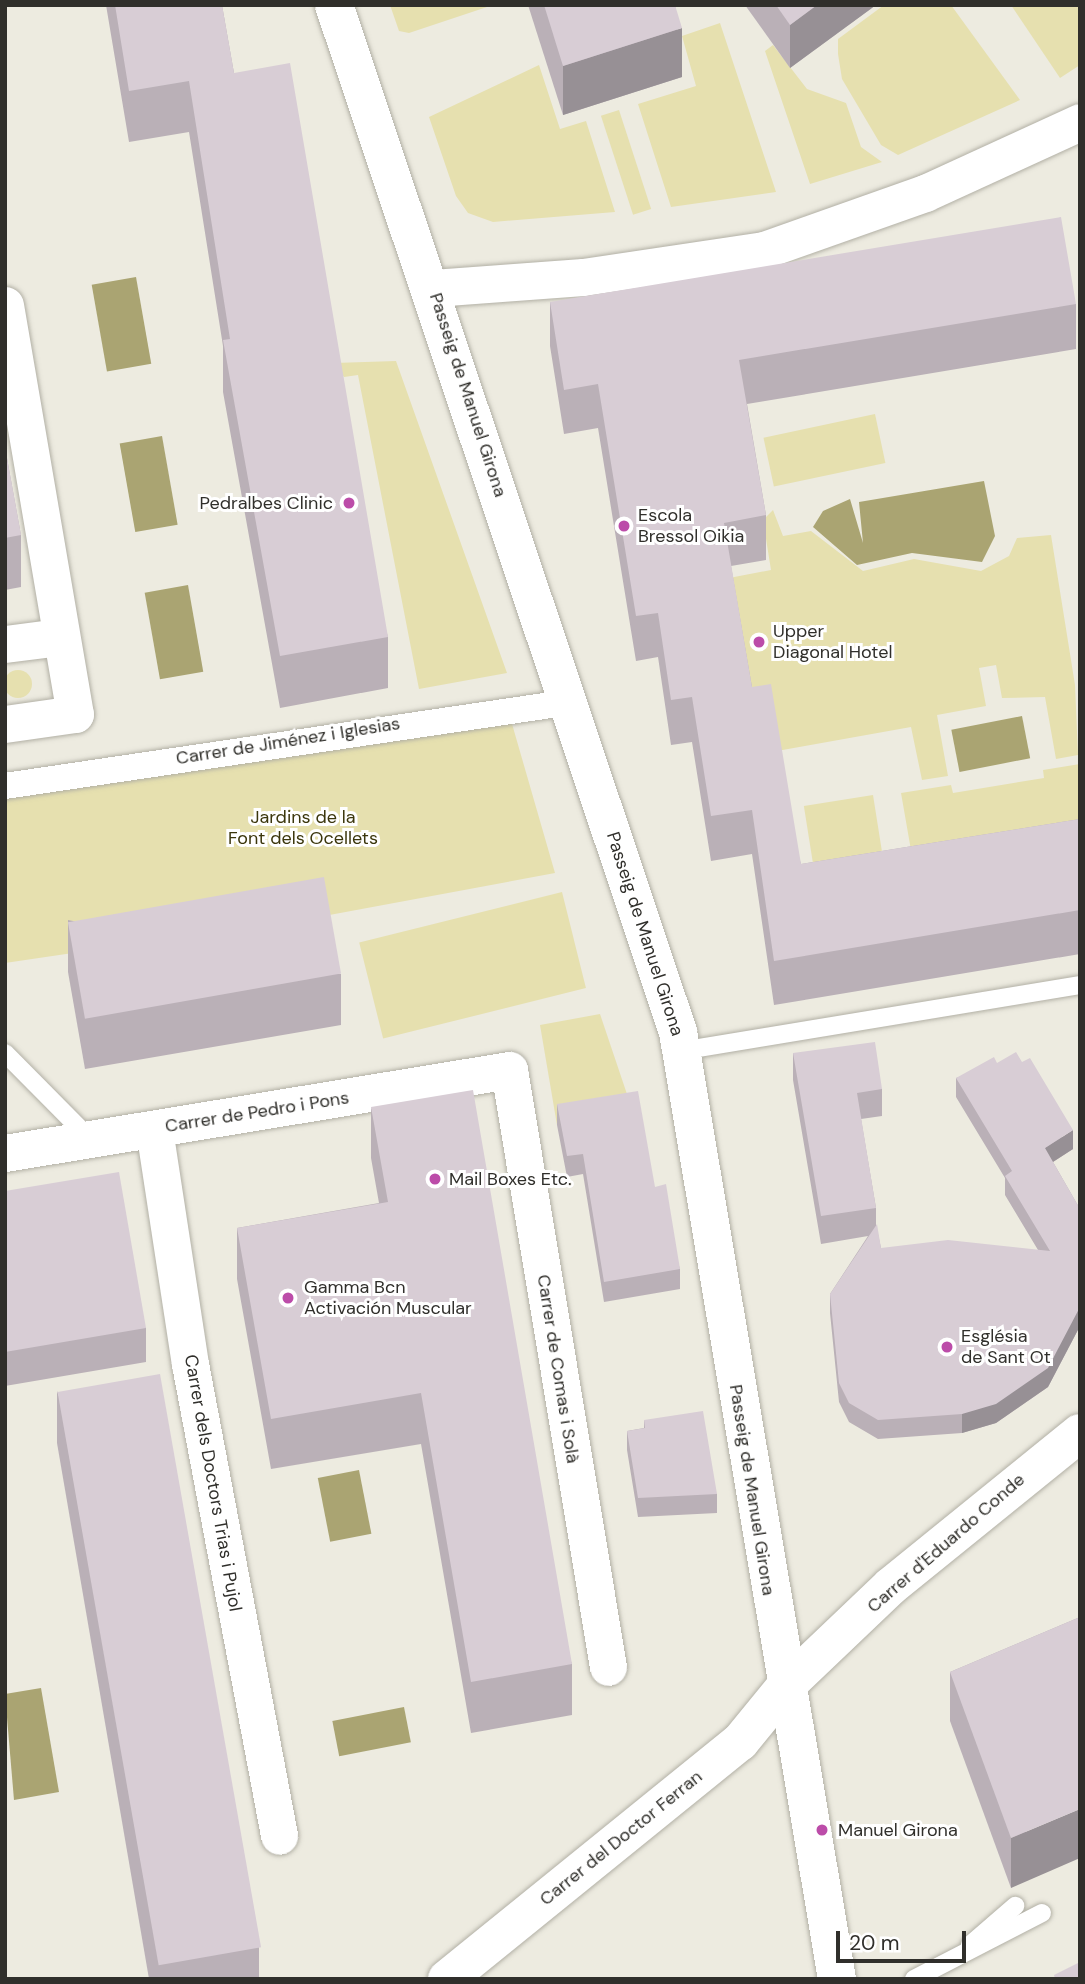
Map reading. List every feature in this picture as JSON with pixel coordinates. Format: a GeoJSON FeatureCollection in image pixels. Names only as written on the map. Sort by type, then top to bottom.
{"type":"FeatureCollection","features":[{"type":"Feature","properties":{"kind":"street","name":"Passeig de Manuel Girona"},"geometry":{"type":"LineString","coordinates":[[334,5],[433,288],[571,702],[681,1051],[785,1687],[837,1979]]}},
{"type":"Feature","properties":{"kind":"street"},"geometry":{"type":"LineString","coordinates":[[433,288],[583,277],[764,250],[925,193],[1080,122]]}},
{"type":"Feature","properties":{"kind":"street"},"geometry":{"type":"LineString","coordinates":[[5,304],[59,636],[75,714],[5,724]]}},
{"type":"Feature","properties":{"kind":"street"},"geometry":{"type":"LineString","coordinates":[[5,644],[59,636]]}},
{"type":"Feature","properties":{"kind":"street","name":"Carrer de Jiménez i Iglesias"},"geometry":{"type":"LineString","coordinates":[[5,786],[571,702]]}},
{"type":"Feature","properties":{"kind":"street","name":"Carrer de Pedro i Pons"},"geometry":{"type":"LineString","coordinates":[[5,1153],[88,1137],[154,1129],[509,1070]]}},
{"type":"Feature","properties":{"kind":"street","name":"Carrer de Comas i Solà"},"geometry":{"type":"LineString","coordinates":[[509,1070],[608,1667]]}},
{"type":"Feature","properties":{"kind":"street","name":"Carrer dels Doctors Trias i Pujol"},"geometry":{"type":"LineString","coordinates":[[154,1129],[191,1364],[279,1836]]}},
{"type":"Feature","properties":{"kind":"street","name":"Carrer d'Eduardo Conde"},"geometry":{"type":"LineString","coordinates":[[785,1687],[891,1586],[1080,1433]]}},
{"type":"Feature","properties":{"kind":"street","name":"Carrer del Doctor Ferran"},"geometry":{"type":"LineString","coordinates":[[447,1979],[740,1742],[785,1687]]}},
{"type":"Feature","properties":{"kind":"lane"},"geometry":{"type":"LineString","coordinates":[[681,1051],[1080,985]]}},
{"type":"Feature","properties":{"kind":"lane"},"geometry":{"type":"LineString","coordinates":[[5,1053],[88,1137]]}},
{"type":"Feature","properties":{"kind":"lane"},"geometry":{"type":"LineString","coordinates":[[963,1953],[1015,1906]]}},
{"type":"Feature","properties":{"kind":"lane"},"geometry":{"type":"LineString","coordinates":[[914,1979],[1041,1913]]}},
{"type":"Feature","properties":{"kind":"green space"},"geometry":{"type":"Polygon","coordinates":[[[390,5],[493,5],[409,33],[399,31],[390,5]]]}},
{"type":"Feature","properties":{"kind":"green space"},"geometry":{"type":"Polygon","coordinates":[[[884,5],[951,5],[1020,100],[898,155],[881,145],[842,79],[838,39],[884,5]]]}},
{"type":"Feature","properties":{"kind":"green space"},"geometry":{"type":"Polygon","coordinates":[[[1011,5],[1079,5],[1080,65],[1060,78],[1011,5]]]}},
{"type":"Feature","properties":{"kind":"green space"},"geometry":{"type":"Polygon","coordinates":[[[720,23],[776,192],[671,207],[638,104],[696,86],[682,36],[720,23]]]}},
{"type":"Feature","properties":{"kind":"green space"},"geometry":{"type":"Polygon","coordinates":[[[773,45],[807,89],[846,103],[861,147],[882,162],[810,184],[765,51],[773,45]]]}},
{"type":"Feature","properties":{"kind":"green space"},"geometry":{"type":"Polygon","coordinates":[[[539,65],[560,129],[586,121],[615,212],[493,222],[468,213],[456,196],[429,117],[539,65]]]}},
{"type":"Feature","properties":{"kind":"green space"},"geometry":{"type":"Polygon","coordinates":[[[619,110],[651,209],[633,215],[601,116],[619,110]]]}},
{"type":"Feature","properties":{"kind":"green space"},"geometry":{"type":"Polygon","coordinates":[[[396,361],[507,673],[419,689],[358,375],[344,377],[334,363],[396,361]]]}},
{"type":"Feature","properties":{"kind":"green space"},"geometry":{"type":"Polygon","coordinates":[[[875,414],[885,463],[774,487],[763,438],[875,414]]]}},
{"type":"Feature","properties":{"kind":"green space"},"geometry":{"type":"Polygon","coordinates":[[[773,510],[783,536],[811,531],[863,571],[914,559],[981,571],[1009,556],[1017,538],[1051,535],[1075,685],[1078,755],[1056,759],[1045,697],[1002,698],[996,665],[979,668],[986,706],[937,715],[948,776],[922,780],[911,727],[777,751],[755,731],[729,578],[771,570],[763,520],[773,510]]]}},
{"type":"Feature","properties":{"kind":"green space"},"geometry":{"type":"Polygon","coordinates":[[[18,670],[28,674],[32,684],[28,694],[18,698],[8,694],[4,684],[8,674],[18,670]]]}},
{"type":"Feature","properties":{"kind":"green space","name":"Jardins de la Font dels Ocellets"},"geometry":{"type":"Polygon","coordinates":[[[508,710],[555,873],[324,916],[5,963],[5,787],[508,710]]]}},
{"type":"Feature","properties":{"kind":"green space"},"geometry":{"type":"Polygon","coordinates":[[[1080,764],[1080,837],[912,856],[901,793],[951,785],[953,793],[1044,778],[1043,770],[1080,764]]]}},
{"type":"Feature","properties":{"kind":"green space"},"geometry":{"type":"Polygon","coordinates":[[[873,795],[884,867],[815,878],[804,806],[873,795]]]}},
{"type":"Feature","properties":{"kind":"green space"},"geometry":{"type":"Polygon","coordinates":[[[562,892],[586,988],[383,1039],[359,943],[562,892]]]}},
{"type":"Feature","properties":{"kind":"green space"},"geometry":{"type":"Polygon","coordinates":[[[600,1014],[633,1112],[557,1125],[540,1025],[600,1014]]]}},
{"type":"Feature","properties":{"kind":"shaded area"},"geometry":{"type":"Polygon","coordinates":[[[136,277],[151,364],[107,371],[92,285],[136,277]]]}},
{"type":"Feature","properties":{"kind":"shaded area"},"geometry":{"type":"Polygon","coordinates":[[[162,436],[178,525],[135,532],[120,443],[162,436]]]}},
{"type":"Feature","properties":{"kind":"shaded area"},"geometry":{"type":"Polygon","coordinates":[[[984,481],[995,536],[982,562],[912,553],[857,565],[813,527],[823,511],[850,499],[863,543],[859,502],[984,481]]]}},
{"type":"Feature","properties":{"kind":"shaded area"},"geometry":{"type":"Polygon","coordinates":[[[188,585],[203,672],[160,679],[145,593],[188,585]]]}},
{"type":"Feature","properties":{"kind":"shaded area"},"geometry":{"type":"Polygon","coordinates":[[[1022,716],[1030,758],[960,772],[951,730],[1022,716]]]}},
{"type":"Feature","properties":{"kind":"shaded area"},"geometry":{"type":"Polygon","coordinates":[[[359,1470],[371,1534],[330,1542],[318,1478],[359,1470]]]}},
{"type":"Feature","properties":{"kind":"shaded area"},"geometry":{"type":"Polygon","coordinates":[[[41,1688],[59,1792],[14,1800],[5,1694],[41,1688]]]}},
{"type":"Feature","properties":{"kind":"shaded area"},"geometry":{"type":"Polygon","coordinates":[[[404,1707],[411,1742],[339,1756],[332,1721],[404,1707]]]}},
{"type":"Feature","properties":{"kind":"building"},"geometry":{"type":"Polygon","coordinates":[[[115,5],[222,5],[234,73],[290,63],[388,637],[280,656],[223,340],[230,339],[189,81],[129,91],[115,5]]]}},
{"type":"Feature","properties":{"kind":"building"},"geometry":{"type":"Polygon","coordinates":[[[544,5],[675,5],[682,28],[563,66],[544,5]]]}},
{"type":"Feature","properties":{"kind":"building"},"geometry":{"type":"Polygon","coordinates":[[[776,5],[817,5],[790,25],[776,5]]]}},
{"type":"Feature","properties":{"kind":"building"},"geometry":{"type":"Polygon","coordinates":[[[1061,217],[1076,304],[739,360],[766,515],[724,523],[752,687],[771,684],[801,864],[1080,819],[1080,910],[774,961],[752,810],[711,816],[692,697],[671,700],[658,613],[636,616],[598,384],[564,390],[550,302],[1061,217]]]}},
{"type":"Feature","properties":{"kind":"building"},"geometry":{"type":"Polygon","coordinates":[[[5,447],[21,535],[5,538],[5,447]]]}},
{"type":"Feature","properties":{"kind":"building"},"geometry":{"type":"Polygon","coordinates":[[[324,877],[341,974],[85,1019],[68,922],[324,877]]]}},
{"type":"Feature","properties":{"kind":"building"},"geometry":{"type":"Polygon","coordinates":[[[875,1042],[882,1089],[857,1093],[876,1208],[821,1216],[793,1053],[875,1042]]]}},
{"type":"Feature","properties":{"kind":"building","name":"Església de Sant Ot"},"geometry":{"type":"Polygon","coordinates":[[[1016,1052],[1022,1062],[1030,1058],[1073,1130],[1045,1148],[1080,1209],[1080,1307],[1048,1368],[996,1404],[962,1414],[878,1420],[849,1403],[839,1383],[830,1294],[877,1224],[881,1248],[948,1240],[1050,1251],[1005,1176],[1012,1171],[956,1078],[994,1057],[997,1063],[1016,1052]]]}},
{"type":"Feature","properties":{"kind":"building"},"geometry":{"type":"Polygon","coordinates":[[[473,1090],[572,1664],[471,1682],[421,1393],[271,1419],[237,1228],[388,1202],[371,1107],[473,1090]]]}},
{"type":"Feature","properties":{"kind":"building"},"geometry":{"type":"Polygon","coordinates":[[[638,1091],[655,1187],[666,1184],[680,1269],[604,1282],[583,1154],[567,1156],[557,1104],[638,1091]]]}},
{"type":"Feature","properties":{"kind":"building"},"geometry":{"type":"Polygon","coordinates":[[[119,1172],[146,1328],[5,1352],[5,1191],[119,1172]]]}},
{"type":"Feature","properties":{"kind":"building"},"geometry":{"type":"Polygon","coordinates":[[[160,1374],[261,1947],[159,1965],[58,1392],[160,1374]]]}},
{"type":"Feature","properties":{"kind":"building"},"geometry":{"type":"Polygon","coordinates":[[[703,1411],[717,1494],[638,1498],[627,1431],[645,1428],[644,1420],[703,1411]]]}},
{"type":"Feature","properties":{"kind":"building"},"geometry":{"type":"Polygon","coordinates":[[[1080,1617],[1080,1809],[1011,1838],[950,1672],[1080,1617]]]}},
{"type":"Feature","properties":{"kind":"building"},"geometry":{"type":"Polygon","coordinates":[[[1080,1962],[1080,1979],[1055,1979],[1054,1975],[1080,1962]]]}},
{"type":"Feature","properties":{"kind":"place","name":"Pedralbes Clinic"},"geometry":{"type":"Point","coordinates":[349,503]}},
{"type":"Feature","properties":{"kind":"place","name":"Escola Bressol Oikia"},"geometry":{"type":"Point","coordinates":[624,526]}},
{"type":"Feature","properties":{"kind":"place","name":"Upper Diagonal Hotel"},"geometry":{"type":"Point","coordinates":[759,642]}},
{"type":"Feature","properties":{"kind":"place","name":"Mail Boxes Etc."},"geometry":{"type":"Point","coordinates":[435,1179]}},
{"type":"Feature","properties":{"kind":"place","name":"Gamma Bcn Activación Muscular"},"geometry":{"type":"Point","coordinates":[288,1298]}},
{"type":"Feature","properties":{"kind":"place","name":"Església de Sant Ot"},"geometry":{"type":"Point","coordinates":[947,1347]}},
{"type":"Feature","properties":{"kind":"place","name":"Manuel Girona"},"geometry":{"type":"Point","coordinates":[822,1830]}}]}
